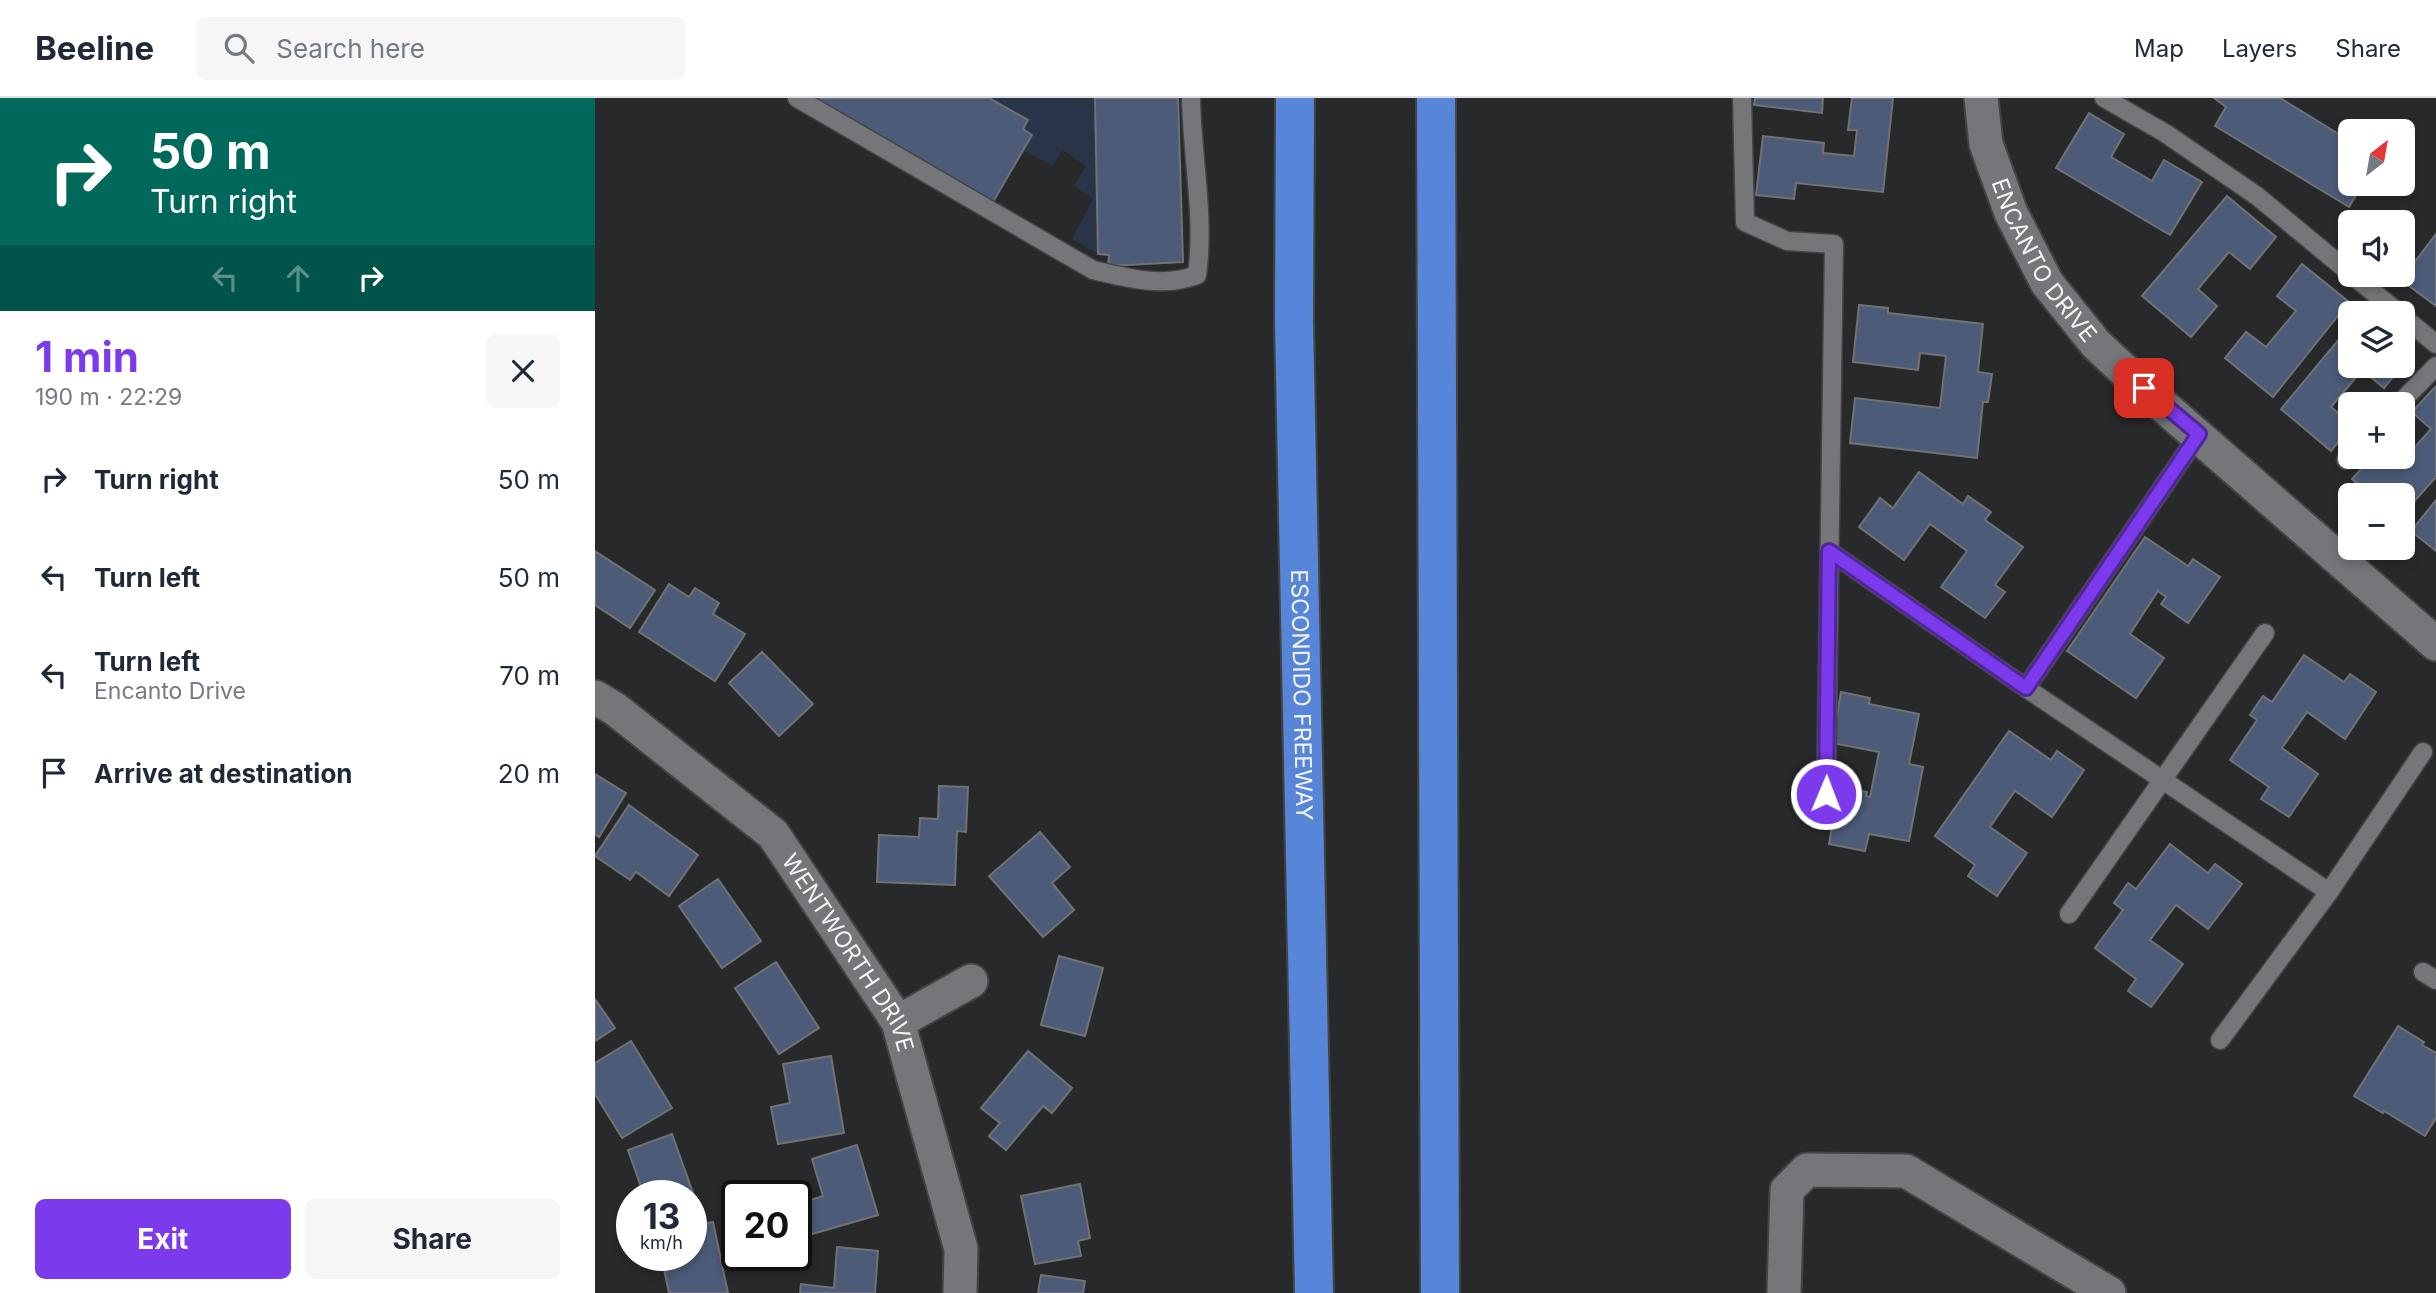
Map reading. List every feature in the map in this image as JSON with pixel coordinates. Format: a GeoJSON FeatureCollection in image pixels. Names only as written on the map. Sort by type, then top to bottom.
{"type":"FeatureCollection","features":[{"type":"Feature","properties":{"kind":"highway","name":"ESCONDIDO FREEWAY"},"geometry":{"type":"LineString","coordinates":[[1295,98],[1294,322],[1314,1293]]}},
{"type":"Feature","properties":{"kind":"highway"},"geometry":{"type":"LineString","coordinates":[[1436,98],[1440,1293]]}},
{"type":"Feature","properties":{"kind":"street","name":"ENCANTO DRIVE"},"geometry":{"type":"LineString","coordinates":[[1981,98],[1986,144],[2011,213],[2047,283],[2097,344],[2436,644]]}},
{"type":"Feature","properties":{"kind":"street","name":"WENTWORTH DRIVE"},"geometry":{"type":"LineString","coordinates":[[595,697],[615,709],[773,834],[898,1022],[961,1249],[960,1293]]}},
{"type":"Feature","properties":{"kind":"street"},"geometry":{"type":"LineString","coordinates":[[898,1022],[971,981]]}},
{"type":"Feature","properties":{"kind":"street"},"geometry":{"type":"LineString","coordinates":[[1784,1293],[1787,1190],[1807,1170],[1906,1171],[2109,1293]]}},
{"type":"Feature","properties":{"kind":"lane"},"geometry":{"type":"LineString","coordinates":[[797,98],[1093,270],[1142,281],[1178,282],[1197,275],[1200,249],[1191,98]]}},
{"type":"Feature","properties":{"kind":"lane"},"geometry":{"type":"LineString","coordinates":[[1742,98],[1745,222],[1787,241],[1834,244],[1826,794]]}},
{"type":"Feature","properties":{"kind":"lane"},"geometry":{"type":"LineString","coordinates":[[2105,98],[2165,133],[2257,196],[2338,263]]}},
{"type":"Feature","properties":{"kind":"lane"},"geometry":{"type":"LineString","coordinates":[[2367,287],[2384,301]]}},
{"type":"Feature","properties":{"kind":"lane"},"geometry":{"type":"LineString","coordinates":[[2415,327],[2436,344]]}},
{"type":"Feature","properties":{"kind":"lane"},"geometry":{"type":"LineString","coordinates":[[2411,392],[2436,366]]}},
{"type":"Feature","properties":{"kind":"lane"},"geometry":{"type":"LineString","coordinates":[[2026,688],[2199,434]]}},
{"type":"Feature","properties":{"kind":"lane"},"geometry":{"type":"LineString","coordinates":[[1829,551],[2026,688],[2165,779],[2329,892]]}},
{"type":"Feature","properties":{"kind":"lane"},"geometry":{"type":"LineString","coordinates":[[2070,914],[2266,633]]}},
{"type":"Feature","properties":{"kind":"lane"},"geometry":{"type":"LineString","coordinates":[[2220,1040],[2329,892],[2423,752]]}},
{"type":"Feature","properties":{"kind":"shaded area"},"geometry":{"type":"Polygon","coordinates":[[[989,98],[1095,98],[1098,254],[1072,239],[1093,199],[1074,186],[1086,166],[1063,150],[1053,166],[1023,150],[1032,135],[1023,129],[1027,120],[989,98]]]}},
{"type":"Feature","properties":{"kind":"building"},"geometry":{"type":"Polygon","coordinates":[[[816,98],[989,98],[1028,120],[1023,129],[1032,135],[993,202],[816,98]]]}},
{"type":"Feature","properties":{"kind":"building"},"geometry":{"type":"Polygon","coordinates":[[[1095,98],[1178,98],[1183,262],[1108,266],[1109,255],[1098,254],[1095,98]]]}},
{"type":"Feature","properties":{"kind":"building"},"geometry":{"type":"Polygon","coordinates":[[[1755,98],[1823,98],[1822,113],[1754,105],[1755,98]]]}},
{"type":"Feature","properties":{"kind":"building"},"geometry":{"type":"Polygon","coordinates":[[[1852,98],[1893,98],[1883,192],[1796,183],[1794,199],[1756,195],[1763,136],[1824,143],[1823,153],[1854,156],[1857,130],[1848,130],[1852,98]]]}},
{"type":"Feature","properties":{"kind":"building"},"geometry":{"type":"Polygon","coordinates":[[[2214,98],[2280,98],[2338,134],[2338,196],[2356,196],[2349,207],[2215,126],[2226,107],[2214,98]]]}},
{"type":"Feature","properties":{"kind":"building"},"geometry":{"type":"Polygon","coordinates":[[[2089,113],[2124,134],[2111,157],[2152,181],[2164,160],[2202,182],[2170,235],[2056,168],[2089,113]]]}},
{"type":"Feature","properties":{"kind":"building"},"geometry":{"type":"Polygon","coordinates":[[[2227,196],[2276,237],[2250,269],[2229,252],[2198,289],[2217,306],[2191,337],[2142,296],[2227,196]]]}},
{"type":"Feature","properties":{"kind":"building"},"geometry":{"type":"Polygon","coordinates":[[[2436,234],[2436,306],[2410,287],[2415,287],[2415,262],[2436,234]]]}},
{"type":"Feature","properties":{"kind":"building"},"geometry":{"type":"Polygon","coordinates":[[[2302,264],[2348,301],[2338,301],[2338,316],[2273,397],[2225,358],[2246,332],[2266,347],[2296,311],[2277,296],[2302,264]]]}},
{"type":"Feature","properties":{"kind":"building"},"geometry":{"type":"Polygon","coordinates":[[[1859,305],[1888,308],[1888,313],[1983,324],[1978,372],[1992,374],[1988,402],[1983,402],[1977,458],[1850,443],[1855,398],[1940,408],[1946,356],[1920,353],[1918,370],[1853,362],[1859,305]]]}},
{"type":"Feature","properties":{"kind":"building"},"geometry":{"type":"Polygon","coordinates":[[[2338,340],[2338,378],[2355,378],[2344,392],[2338,392],[2338,399],[2331,407],[2338,413],[2338,443],[2331,451],[2281,409],[2338,340]]]}},
{"type":"Feature","properties":{"kind":"building"},"geometry":{"type":"Polygon","coordinates":[[[2372,378],[2392,378],[2384,388],[2372,378]]]}},
{"type":"Feature","properties":{"kind":"building"},"geometry":{"type":"Polygon","coordinates":[[[2436,386],[2436,477],[2415,501],[2415,483],[2356,483],[2352,479],[2361,469],[2415,469],[2415,447],[2431,429],[2415,415],[2415,409],[2436,386]]]}},
{"type":"Feature","properties":{"kind":"building"},"geometry":{"type":"Polygon","coordinates":[[[1919,472],[1963,504],[1968,496],[1991,512],[1985,520],[2023,547],[1995,585],[2005,592],[1985,618],[1941,587],[1967,551],[1930,524],[1904,560],[1859,527],[1880,498],[1893,508],[1919,472]]]}},
{"type":"Feature","properties":{"kind":"building"},"geometry":{"type":"Polygon","coordinates":[[[2436,500],[2436,551],[2415,534],[2415,526],[2436,500]]]}},
{"type":"Feature","properties":{"kind":"building"},"geometry":{"type":"Polygon","coordinates":[[[2145,537],[2188,566],[2193,559],[2220,577],[2188,623],[2161,604],[2166,597],[2158,591],[2130,634],[2164,658],[2136,698],[2067,651],[2145,537]]]}},
{"type":"Feature","properties":{"kind":"building"},"geometry":{"type":"Polygon","coordinates":[[[595,551],[655,590],[630,628],[595,605],[595,551]]]}},
{"type":"Feature","properties":{"kind":"building"},"geometry":{"type":"Polygon","coordinates":[[[669,584],[689,597],[695,588],[719,603],[713,614],[745,634],[715,681],[639,632],[669,584]]]}},
{"type":"Feature","properties":{"kind":"building"},"geometry":{"type":"Polygon","coordinates":[[[762,652],[813,704],[779,736],[729,683],[762,652]]]}},
{"type":"Feature","properties":{"kind":"building"},"geometry":{"type":"Polygon","coordinates":[[[2304,655],[2344,682],[2350,674],[2376,692],[2345,739],[2307,712],[2282,748],[2318,774],[2289,817],[2261,799],[2269,787],[2230,760],[2257,720],[2250,715],[2263,696],[2272,702],[2304,655]]]}},
{"type":"Feature","properties":{"kind":"building"},"geometry":{"type":"Polygon","coordinates":[[[1841,692],[1870,698],[1869,704],[1919,714],[1909,764],[1923,767],[1909,841],[1869,834],[1865,851],[1829,844],[1839,787],[1867,792],[1866,796],[1870,797],[1879,752],[1832,743],[1841,692]]]}},
{"type":"Feature","properties":{"kind":"building"},"geometry":{"type":"Polygon","coordinates":[[[2009,731],[2051,760],[2057,751],[2084,770],[2052,817],[2015,791],[1990,827],[2027,853],[1997,896],[1968,876],[1975,865],[1935,836],[2009,731]]]}},
{"type":"Feature","properties":{"kind":"building"},"geometry":{"type":"Polygon","coordinates":[[[595,774],[626,793],[599,837],[595,834],[595,774]]]}},
{"type":"Feature","properties":{"kind":"building"},"geometry":{"type":"Polygon","coordinates":[[[939,786],[968,787],[966,832],[957,831],[955,885],[877,882],[879,835],[919,837],[920,818],[938,819],[939,786]]]}},
{"type":"Feature","properties":{"kind":"building"},"geometry":{"type":"Polygon","coordinates":[[[629,805],[698,855],[669,896],[636,872],[630,880],[595,856],[629,805]]]}},
{"type":"Feature","properties":{"kind":"building"},"geometry":{"type":"Polygon","coordinates":[[[1040,832],[1070,867],[1052,883],[1074,910],[1043,937],[989,876],[1040,832]]]}},
{"type":"Feature","properties":{"kind":"building"},"geometry":{"type":"Polygon","coordinates":[[[2170,844],[2208,873],[2215,864],[2242,884],[2208,929],[2176,905],[2150,940],[2183,964],[2151,1007],[2128,991],[2136,979],[2095,948],[2123,910],[2114,903],[2128,883],[2136,889],[2170,844]]]}},
{"type":"Feature","properties":{"kind":"building"},"geometry":{"type":"Polygon","coordinates":[[[718,879],[761,941],[722,968],[679,906],[718,879]]]}},
{"type":"Feature","properties":{"kind":"building"},"geometry":{"type":"Polygon","coordinates":[[[1059,956],[1103,968],[1085,1036],[1041,1025],[1059,956]]]}},
{"type":"Feature","properties":{"kind":"building"},"geometry":{"type":"Polygon","coordinates":[[[776,962],[819,1028],[779,1054],[735,988],[776,962]]]}},
{"type":"Feature","properties":{"kind":"building"},"geometry":{"type":"Polygon","coordinates":[[[595,999],[615,1028],[595,1041],[595,999]]]}},
{"type":"Feature","properties":{"kind":"building"},"geometry":{"type":"Polygon","coordinates":[[[2398,1026],[2436,1053],[2436,1118],[2425,1136],[2354,1096],[2398,1026]]]}},
{"type":"Feature","properties":{"kind":"building"},"geometry":{"type":"Polygon","coordinates":[[[631,1041],[672,1108],[622,1138],[595,1094],[595,1063],[631,1041]]]}},
{"type":"Feature","properties":{"kind":"building"},"geometry":{"type":"Polygon","coordinates":[[[1028,1051],[1072,1088],[1052,1113],[1043,1106],[1006,1150],[989,1136],[1000,1123],[981,1108],[1028,1051]]]}},
{"type":"Feature","properties":{"kind":"building"},"geometry":{"type":"Polygon","coordinates":[[[831,1056],[844,1133],[778,1144],[771,1107],[790,1103],[783,1064],[831,1056]]]}},
{"type":"Feature","properties":{"kind":"building"},"geometry":{"type":"Polygon","coordinates":[[[672,1134],[688,1180],[639,1180],[628,1150],[672,1134]]]}},
{"type":"Feature","properties":{"kind":"building"},"geometry":{"type":"Polygon","coordinates":[[[857,1145],[878,1215],[812,1234],[812,1200],[823,1196],[812,1159],[857,1145]]]}},
{"type":"Feature","properties":{"kind":"building"},"geometry":{"type":"Polygon","coordinates":[[[1080,1184],[1090,1238],[1078,1241],[1081,1256],[1035,1264],[1021,1196],[1080,1184]]]}},
{"type":"Feature","properties":{"kind":"building"},"geometry":{"type":"Polygon","coordinates":[[[713,1222],[721,1271],[723,1271],[728,1293],[669,1293],[664,1271],[707,1271],[707,1223],[713,1222]]]}},
{"type":"Feature","properties":{"kind":"building"},"geometry":{"type":"Polygon","coordinates":[[[837,1247],[878,1251],[875,1293],[800,1293],[801,1284],[834,1288],[837,1247]]]}},
{"type":"Feature","properties":{"kind":"building"},"geometry":{"type":"Polygon","coordinates":[[[1041,1275],[1085,1281],[1083,1293],[1038,1293],[1041,1275]]]}},
{"type":"Feature","properties":{"kind":"route"},"geometry":{"type":"LineString","coordinates":[[1826,794],[1829,551],[2026,688],[2199,434],[2144,388]]}}]}
